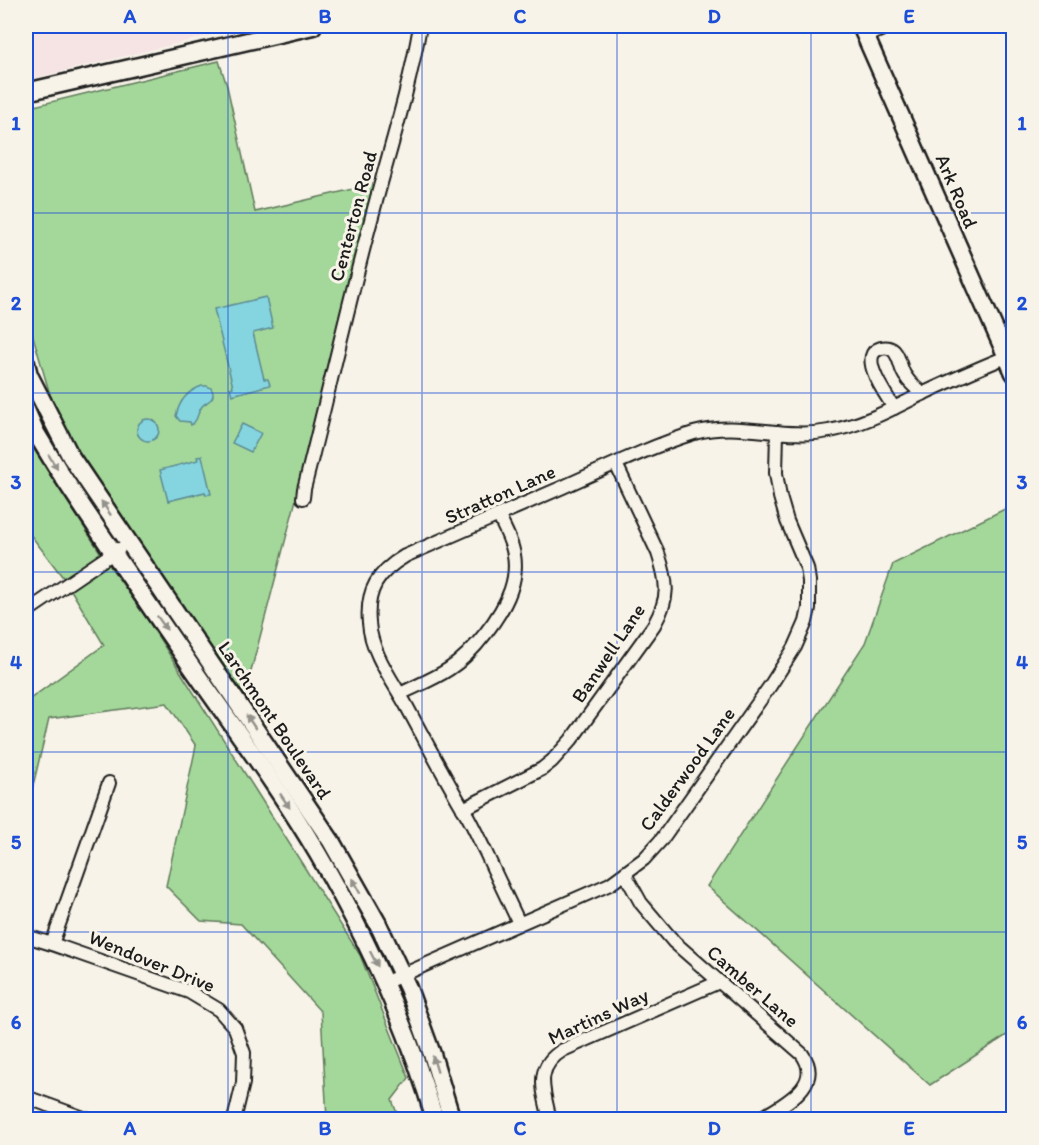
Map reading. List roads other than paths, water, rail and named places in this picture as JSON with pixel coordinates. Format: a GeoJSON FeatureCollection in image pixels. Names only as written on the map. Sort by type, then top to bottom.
{"type":"FeatureCollection","features":[{"type":"Feature","properties":{"kind":"street"},"geometry":{"type":"LineString","coordinates":[[26,92],[313,26]]}},
{"type":"Feature","properties":{"kind":"street","name":"Centerton Road"},"geometry":{"type":"LineString","coordinates":[[303,498],[371,221],[404,100],[420,26]]}},
{"type":"Feature","properties":{"kind":"street"},"geometry":{"type":"LineString","coordinates":[[864,31],[890,26]]}},
{"type":"Feature","properties":{"kind":"street","name":"Ark Road"},"geometry":{"type":"LineString","coordinates":[[864,31],[1010,356],[1014,373]]}},
{"type":"Feature","properties":{"kind":"street"},"geometry":{"type":"LineString","coordinates":[[894,408],[871,368],[873,354],[878,349],[890,348],[895,352],[906,378],[923,394]]}},
{"type":"Feature","properties":{"kind":"street","name":"Stratton Lane"},"geometry":{"type":"LineString","coordinates":[[519,923],[463,809],[372,639],[368,612],[370,597],[374,584],[382,573],[405,556],[678,439],[709,430],[740,428],[800,434],[827,432],[868,420],[1010,356]]}},
{"type":"Feature","properties":{"kind":"street","name":"Larchmont Boulevard"},"geometry":{"type":"LineString","coordinates":[[26,363],[34,385],[71,457],[331,841],[378,924],[432,1054],[452,1119]]}},
{"type":"Feature","properties":{"kind":"street","name":"Larchmont Boulevard"},"geometry":{"type":"LineString","coordinates":[[26,410],[36,433],[58,471],[305,832],[343,898],[384,982],[417,1064],[435,1119]]}},
{"type":"Feature","properties":{"kind":"street","name":"Calderwood Lane"},"geometry":{"type":"LineString","coordinates":[[384,982],[610,884],[644,859],[662,839],[771,686],[795,647],[806,621],[809,608],[809,581],[807,568],[780,497],[776,473],[777,432]]}},
{"type":"Feature","properties":{"kind":"street","name":"Banwell Lane"},"geometry":{"type":"LineString","coordinates":[[463,809],[521,781],[542,769],[557,756],[571,740],[659,616],[666,596],[662,564],[616,464]]}},
{"type":"Feature","properties":{"kind":"street"},"geometry":{"type":"LineString","coordinates":[[400,694],[450,669],[465,657],[506,603],[513,587],[514,560],[511,542],[498,516]]}},
{"type":"Feature","properties":{"kind":"street"},"geometry":{"type":"LineString","coordinates":[[26,612],[129,543]]}},
{"type":"Feature","properties":{"kind":"street"},"geometry":{"type":"LineString","coordinates":[[52,944],[109,783]]}},
{"type":"Feature","properties":{"kind":"street","name":"Camber Lane"},"geometry":{"type":"LineString","coordinates":[[625,874],[641,903],[674,942],[802,1054],[807,1061],[809,1078],[804,1087],[759,1119]]}},
{"type":"Feature","properties":{"kind":"street","name":"Wendover Drive"},"geometry":{"type":"LineString","coordinates":[[26,936],[189,992],[219,1010],[235,1028],[244,1053],[243,1083],[234,1119]]}},
{"type":"Feature","properties":{"kind":"street","name":"Martins Way"},"geometry":{"type":"LineString","coordinates":[[550,1119],[543,1080],[547,1063],[554,1056],[719,982]]}},
{"type":"Feature","properties":{"kind":"street"},"geometry":{"type":"LineString","coordinates":[[26,1097],[71,1117],[89,1119]]}},
{"type":"Feature","properties":{"kind":"water"},"geometry":{"type":"Polygon","coordinates":[[[266,297],[273,328],[253,333],[264,379],[268,379],[270,385],[232,395],[230,388],[233,387],[214,309],[266,297]]]}},
{"type":"Feature","properties":{"kind":"water"},"geometry":{"type":"Polygon","coordinates":[[[202,386],[211,388],[212,398],[202,406],[191,425],[190,422],[180,421],[176,416],[179,406],[188,394],[202,386]]]}},
{"type":"Feature","properties":{"kind":"water"},"geometry":{"type":"Polygon","coordinates":[[[148,419],[156,422],[159,430],[156,438],[148,441],[140,438],[137,430],[140,422],[148,419]]]}},
{"type":"Feature","properties":{"kind":"water"},"geometry":{"type":"Polygon","coordinates":[[[242,424],[261,433],[251,452],[232,443],[242,424]]]}},
{"type":"Feature","properties":{"kind":"water"},"geometry":{"type":"Polygon","coordinates":[[[202,456],[211,494],[206,495],[205,492],[168,501],[160,470],[198,460],[197,457],[202,456]]]}}]}
